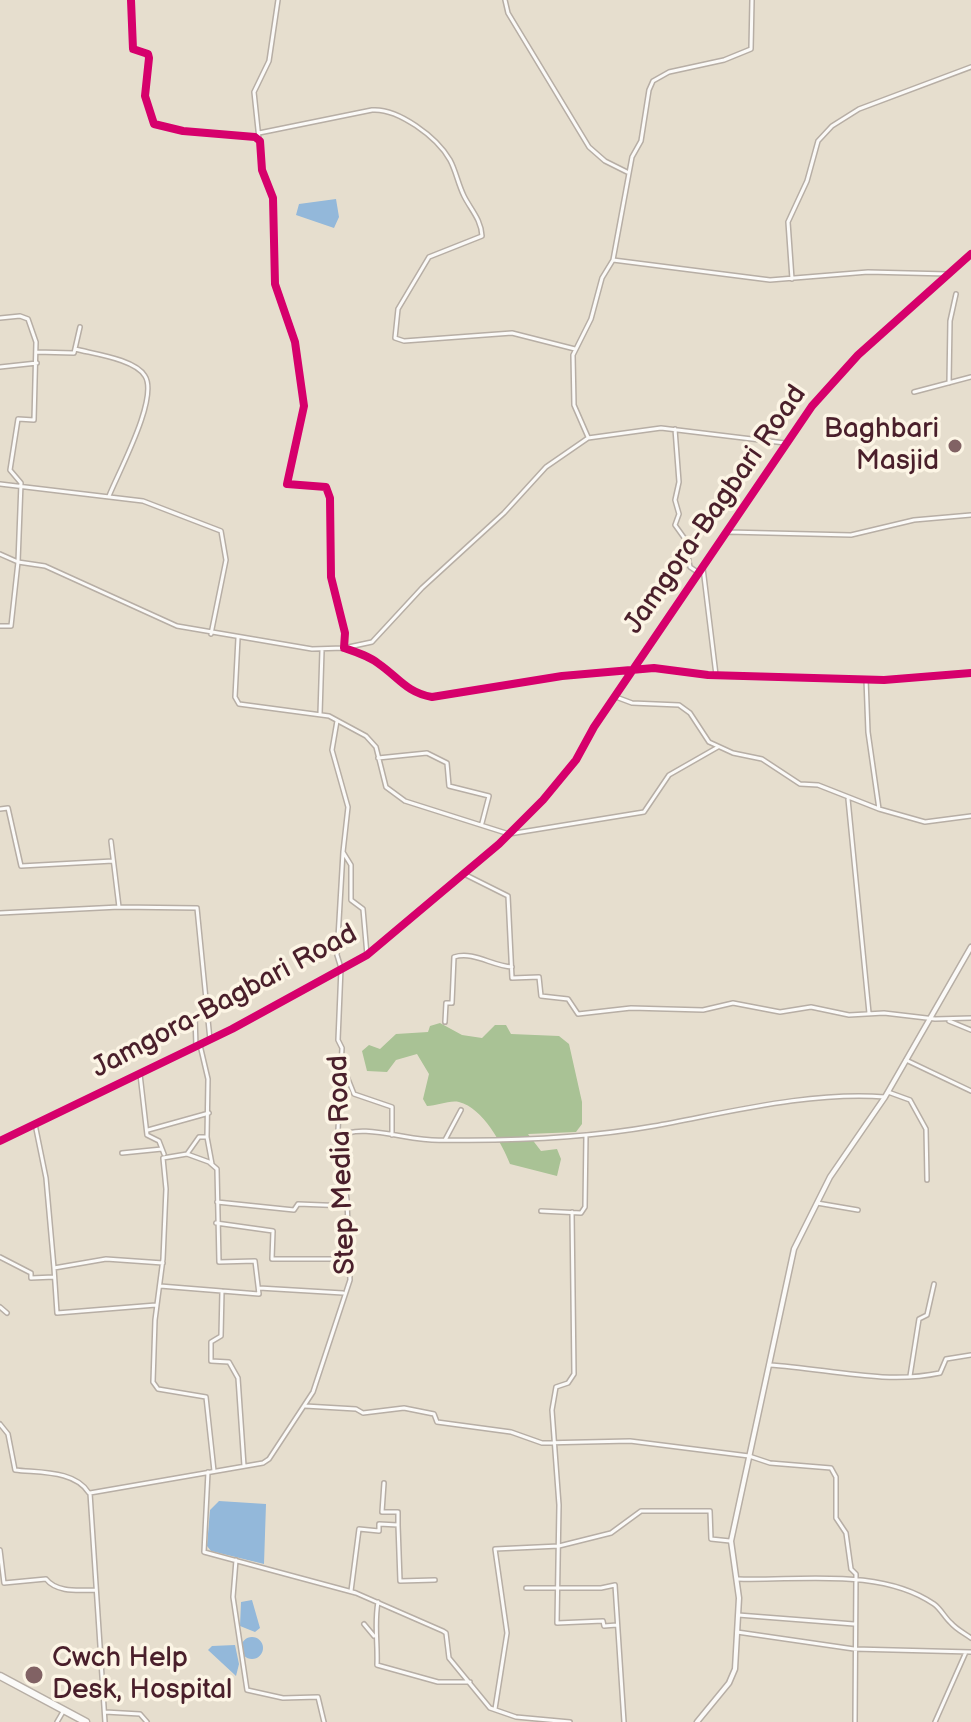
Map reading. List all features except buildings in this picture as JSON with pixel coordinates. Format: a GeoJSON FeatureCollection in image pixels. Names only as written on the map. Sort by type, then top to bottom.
{"type":"FeatureCollection","features":[{"type":"Feature","properties":{"kind":"highway"},"geometry":{"type":"LineString","coordinates":[[0,1676],[86,1722]]}},
{"type":"Feature","properties":{"kind":"street"},"geometry":{"type":"LineString","coordinates":[[131,0],[133,49],[149,57],[144,93],[152,121],[166,128],[259,139]]}},
{"type":"Feature","properties":{"kind":"street"},"geometry":{"type":"LineString","coordinates":[[278,0],[269,61],[254,92],[253,107],[262,170],[273,198],[275,284],[294,338],[304,406],[287,484],[326,487],[330,498],[331,577],[345,633],[344,648]]}},
{"type":"Feature","properties":{"kind":"street"},"geometry":{"type":"LineString","coordinates":[[505,0],[508,13],[589,147],[605,161],[629,172]]}},
{"type":"Feature","properties":{"kind":"street"},"geometry":{"type":"LineString","coordinates":[[588,438],[574,405],[575,349],[591,319],[602,278],[613,260],[634,149],[641,141],[653,81],[685,66],[724,60],[751,49],[752,0]]}},
{"type":"Feature","properties":{"kind":"street"},"geometry":{"type":"LineString","coordinates":[[792,279],[788,222],[807,181],[818,141],[832,126],[859,109],[971,67]]}},
{"type":"Feature","properties":{"kind":"street"},"geometry":{"type":"LineString","coordinates":[[259,133],[372,110],[388,111],[433,139],[448,157],[466,200],[481,224],[482,236],[429,257],[398,309],[395,338],[404,341],[417,337],[512,333],[575,349]]}},
{"type":"Feature","properties":{"kind":"street","name":"Jamgora-Bagbari Road"},"geometry":{"type":"LineString","coordinates":[[0,1141],[210,1040],[367,955],[509,834],[576,760],[633,669],[785,443],[850,363],[970,256]]}},
{"type":"Feature","properties":{"kind":"street"},"geometry":{"type":"LineString","coordinates":[[613,260],[724,277],[792,279],[868,272],[950,274]]}},
{"type":"Feature","properties":{"kind":"street"},"geometry":{"type":"LineString","coordinates":[[949,383],[950,321],[956,294]]}},
{"type":"Feature","properties":{"kind":"street"},"geometry":{"type":"LineString","coordinates":[[0,318],[27,317],[37,363],[34,420],[18,419],[10,470],[20,487],[18,562],[11,626],[0,626]]}},
{"type":"Feature","properties":{"kind":"street"},"geometry":{"type":"LineString","coordinates":[[36,352],[74,353],[80,327]]}},
{"type":"Feature","properties":{"kind":"street"},"geometry":{"type":"LineString","coordinates":[[75,349],[134,366],[146,377],[148,390],[144,408],[109,496]]}},
{"type":"Feature","properties":{"kind":"street"},"geometry":{"type":"LineString","coordinates":[[0,367],[37,363]]}},
{"type":"Feature","properties":{"kind":"street"},"geometry":{"type":"LineString","coordinates":[[914,392],[971,377]]}},
{"type":"Feature","properties":{"kind":"street"},"geometry":{"type":"LineString","coordinates":[[0,554],[18,562],[45,566],[127,606],[177,626],[211,634],[322,649],[344,648],[372,642],[422,588],[504,513],[546,467],[588,438],[647,428],[785,443]]}},
{"type":"Feature","properties":{"kind":"street"},"geometry":{"type":"LineString","coordinates":[[675,429],[679,482],[675,525],[685,539],[690,567],[699,573]]}},
{"type":"Feature","properties":{"kind":"street"},"geometry":{"type":"LineString","coordinates":[[0,484],[109,496],[178,512],[221,531],[226,560],[211,634]]}},
{"type":"Feature","properties":{"kind":"street"},"geometry":{"type":"LineString","coordinates":[[728,532],[851,535],[914,520],[971,515]]}},
{"type":"Feature","properties":{"kind":"street"},"geometry":{"type":"LineString","coordinates":[[703,568],[716,675]]}},
{"type":"Feature","properties":{"kind":"street"},"geometry":{"type":"LineString","coordinates":[[238,636],[235,697],[239,704],[320,714],[337,721],[366,736],[376,747],[386,787],[405,801],[509,834],[644,812],[669,775],[718,747]]}},
{"type":"Feature","properties":{"kind":"street"},"geometry":{"type":"LineString","coordinates":[[344,648],[380,664],[399,683],[414,692],[432,697],[562,676],[633,669],[668,668],[716,675],[911,680],[971,673]]}},
{"type":"Feature","properties":{"kind":"street"},"geometry":{"type":"LineString","coordinates":[[320,714],[322,649]]}},
{"type":"Feature","properties":{"kind":"street"},"geometry":{"type":"LineString","coordinates":[[866,679],[868,732],[879,809]]}},
{"type":"Feature","properties":{"kind":"street"},"geometry":{"type":"LineString","coordinates":[[615,697],[632,703],[679,705],[690,713],[702,734],[718,747],[762,759],[800,784],[818,785],[879,809],[925,822],[971,816]]}},
{"type":"Feature","properties":{"kind":"street","name":"Step Media Road"},"geometry":{"type":"LineString","coordinates":[[90,1493],[269,1459],[305,1406],[350,1280],[348,1206],[340,1137],[341,968],[337,955],[348,807],[332,750],[337,721]]}},
{"type":"Feature","properties":{"kind":"street"},"geometry":{"type":"LineString","coordinates":[[378,758],[427,753],[447,763],[449,786],[489,796],[482,824]]}},
{"type":"Feature","properties":{"kind":"street"},"geometry":{"type":"LineString","coordinates":[[848,797],[863,980],[869,1013]]}},
{"type":"Feature","properties":{"kind":"street"},"geometry":{"type":"LineString","coordinates":[[0,809],[8,808],[21,866],[113,861]]}},
{"type":"Feature","properties":{"kind":"street"},"geometry":{"type":"LineString","coordinates":[[111,841],[119,907]]}},
{"type":"Feature","properties":{"kind":"street"},"geometry":{"type":"LineString","coordinates":[[343,852],[351,865],[351,900],[363,909],[367,955]]}},
{"type":"Feature","properties":{"kind":"street"},"geometry":{"type":"LineString","coordinates":[[464,874],[508,896],[512,978],[539,977],[541,996],[568,999],[580,1014],[631,1008],[703,1010],[733,1003],[780,1012],[811,1007],[842,1015],[869,1013],[971,1018]]}},
{"type":"Feature","properties":{"kind":"street"},"geometry":{"type":"LineString","coordinates":[[0,913],[119,907],[197,908],[210,1040]]}},
{"type":"Feature","properties":{"kind":"street"},"geometry":{"type":"LineString","coordinates":[[697,1722],[729,1683],[735,1669],[738,1579],[731,1541],[794,1249],[830,1177],[887,1095],[927,1018],[971,947]]}},
{"type":"Feature","properties":{"kind":"street"},"geometry":{"type":"LineString","coordinates":[[445,1022],[446,1003],[452,1003],[454,957],[473,956],[494,965],[512,967]]}},
{"type":"Feature","properties":{"kind":"street"},"geometry":{"type":"LineString","coordinates":[[207,1013],[195,1015],[198,1046],[208,1079],[207,1137],[212,1164]]}},
{"type":"Feature","properties":{"kind":"street"},"geometry":{"type":"LineString","coordinates":[[946,1019],[971,1030]]}},
{"type":"Feature","properties":{"kind":"street"},"geometry":{"type":"LineString","coordinates":[[906,1060],[971,1091]]}},
{"type":"Feature","properties":{"kind":"street"},"geometry":{"type":"LineString","coordinates":[[340,1073],[348,1079],[354,1094],[392,1107],[392,1137]]}},
{"type":"Feature","properties":{"kind":"street"},"geometry":{"type":"LineString","coordinates":[[140,1074],[147,1130],[150,1138],[159,1141],[164,1155],[163,1263],[157,1305],[153,1382],[158,1389],[206,1397],[214,1471]]}},
{"type":"Feature","properties":{"kind":"street"},"geometry":{"type":"LineString","coordinates":[[340,1137],[353,1131],[432,1142],[586,1135],[659,1125],[711,1113],[887,1095],[910,1100],[926,1129],[927,1180]]}},
{"type":"Feature","properties":{"kind":"street"},"geometry":{"type":"LineString","coordinates":[[445,1140],[461,1110]]}},
{"type":"Feature","properties":{"kind":"street"},"geometry":{"type":"LineString","coordinates":[[147,1130],[209,1113]]}},
{"type":"Feature","properties":{"kind":"street"},"geometry":{"type":"LineString","coordinates":[[35,1124],[46,1178],[57,1313],[157,1305]]}},
{"type":"Feature","properties":{"kind":"street"},"geometry":{"type":"LineString","coordinates":[[541,1211],[581,1213],[585,1207],[586,1135]]}},
{"type":"Feature","properties":{"kind":"street"},"geometry":{"type":"LineString","coordinates":[[187,1154],[199,1137],[207,1137]]}},
{"type":"Feature","properties":{"kind":"street"},"geometry":{"type":"LineString","coordinates":[[122,1153],[162,1149]]}},
{"type":"Feature","properties":{"kind":"street"},"geometry":{"type":"LineString","coordinates":[[160,1286],[259,1294],[255,1261],[219,1262],[217,1169],[187,1154],[164,1155]]}},
{"type":"Feature","properties":{"kind":"street"},"geometry":{"type":"LineString","coordinates":[[217,1202],[294,1210],[298,1204],[348,1206]]}},
{"type":"Feature","properties":{"kind":"street"},"geometry":{"type":"LineString","coordinates":[[817,1203],[858,1210]]}},
{"type":"Feature","properties":{"kind":"street"},"geometry":{"type":"LineString","coordinates":[[572,1212],[574,1364],[568,1383],[556,1387],[554,1393],[553,1443],[559,1546],[557,1623],[581,1620],[603,1621],[604,1626],[617,1625]]}},
{"type":"Feature","properties":{"kind":"street"},"geometry":{"type":"LineString","coordinates":[[216,1223],[273,1231],[272,1259],[351,1259]]}},
{"type":"Feature","properties":{"kind":"street"},"geometry":{"type":"LineString","coordinates":[[0,1257],[31,1273],[31,1278],[54,1277]]}},
{"type":"Feature","properties":{"kind":"street"},"geometry":{"type":"LineString","coordinates":[[54,1268],[106,1259],[163,1263]]}},
{"type":"Feature","properties":{"kind":"street"},"geometry":{"type":"LineString","coordinates":[[910,1376],[919,1319],[927,1315],[934,1284]]}},
{"type":"Feature","properties":{"kind":"street"},"geometry":{"type":"LineString","coordinates":[[259,1288],[345,1293]]}},
{"type":"Feature","properties":{"kind":"street"},"geometry":{"type":"LineString","coordinates":[[222,1291],[221,1336],[211,1342],[211,1361],[229,1362],[238,1378],[244,1466]]}},
{"type":"Feature","properties":{"kind":"street"},"geometry":{"type":"LineString","coordinates":[[0,1307],[7,1313]]}},
{"type":"Feature","properties":{"kind":"street"},"geometry":{"type":"LineString","coordinates":[[769,1365],[818,1367],[860,1375],[910,1376],[940,1373],[946,1359],[971,1355]]}},
{"type":"Feature","properties":{"kind":"street"},"geometry":{"type":"LineString","coordinates":[[305,1406],[356,1409],[363,1413],[416,1409],[434,1414],[437,1422],[511,1432],[532,1441],[630,1441],[835,1471],[836,1518],[846,1533],[855,1582],[855,1722]]}},
{"type":"Feature","properties":{"kind":"street"},"geometry":{"type":"LineString","coordinates":[[0,1424],[8,1434],[15,1470],[66,1476],[85,1486],[90,1493],[105,1722]]}},
{"type":"Feature","properties":{"kind":"street"},"geometry":{"type":"LineString","coordinates":[[208,1472],[204,1552],[378,1601],[446,1633],[449,1658],[470,1682],[476,1694],[495,1709],[516,1717],[570,1722]]}},
{"type":"Feature","properties":{"kind":"street"},"geometry":{"type":"LineString","coordinates":[[384,1483],[382,1512],[398,1512],[400,1581],[435,1580]]}},
{"type":"Feature","properties":{"kind":"street"},"geometry":{"type":"LineString","coordinates":[[495,1709],[507,1633],[495,1549],[559,1546],[620,1530],[641,1511],[710,1511],[711,1539],[731,1541]]}},
{"type":"Feature","properties":{"kind":"street"},"geometry":{"type":"LineString","coordinates":[[351,1591],[359,1529],[379,1531],[379,1524],[398,1525]]}},
{"type":"Feature","properties":{"kind":"street"},"geometry":{"type":"LineString","coordinates":[[0,1550],[4,1583],[46,1579],[51,1585],[66,1590],[96,1590]]}},
{"type":"Feature","properties":{"kind":"street"},"geometry":{"type":"LineString","coordinates":[[236,1560],[233,1597],[247,1690],[283,1698],[318,1697],[324,1722]]}},
{"type":"Feature","properties":{"kind":"street"},"geometry":{"type":"LineString","coordinates":[[738,1579],[835,1578],[870,1582],[926,1600],[971,1638]]}},
{"type":"Feature","properties":{"kind":"street"},"geometry":{"type":"LineString","coordinates":[[526,1588],[601,1588],[615,1585],[624,1722]]}},
{"type":"Feature","properties":{"kind":"street"},"geometry":{"type":"LineString","coordinates":[[374,1636],[378,1601]]}},
{"type":"Feature","properties":{"kind":"street"},"geometry":{"type":"LineString","coordinates":[[738,1615],[855,1624]]}},
{"type":"Feature","properties":{"kind":"street"},"geometry":{"type":"LineString","coordinates":[[364,1624],[378,1644],[377,1665],[438,1682],[470,1682]]}},
{"type":"Feature","properties":{"kind":"street"},"geometry":{"type":"LineString","coordinates":[[737,1632],[854,1649],[969,1652],[935,1722]]}},
{"type":"Feature","properties":{"kind":"street"},"geometry":{"type":"LineString","coordinates":[[57,1722],[64,1710]]}},
{"type":"Feature","properties":{"kind":"street"},"geometry":{"type":"LineString","coordinates":[[105,1712],[140,1714],[147,1722]]}},
{"type":"Feature","properties":{"kind":"green space"},"geometry":{"type":"Polygon","coordinates":[[[440,1023],[462,1035],[482,1038],[495,1025],[506,1025],[511,1034],[559,1036],[569,1044],[582,1102],[582,1124],[576,1132],[528,1134],[541,1151],[557,1149],[561,1159],[557,1176],[510,1164],[484,1119],[468,1106],[455,1102],[427,1106],[423,1099],[429,1074],[417,1054],[396,1060],[387,1072],[367,1071],[362,1051],[369,1045],[380,1049],[396,1034],[428,1032],[430,1026],[440,1023]]]}},
{"type":"Feature","properties":{"kind":"water"},"geometry":{"type":"Polygon","coordinates":[[[336,199],[339,217],[334,228],[296,215],[299,204],[336,199]]]}},
{"type":"Feature","properties":{"kind":"water"},"geometry":{"type":"Polygon","coordinates":[[[219,1501],[266,1504],[264,1564],[211,1551],[207,1546],[210,1510],[219,1501]]]}},
{"type":"Feature","properties":{"kind":"water"},"geometry":{"type":"Polygon","coordinates":[[[252,1600],[260,1628],[255,1632],[240,1626],[241,1602],[252,1600]]]}},
{"type":"Feature","properties":{"kind":"water"},"geometry":{"type":"Polygon","coordinates":[[[252,1637],[260,1640],[263,1648],[260,1656],[252,1659],[244,1656],[241,1648],[244,1640],[252,1637]]]}},
{"type":"Feature","properties":{"kind":"water"},"geometry":{"type":"Polygon","coordinates":[[[235,1645],[239,1664],[236,1676],[208,1650],[212,1646],[235,1645]]]}},
{"type":"Feature","properties":{"kind":"cycle path"},"geometry":{"type":"LineString","coordinates":[[131,0],[133,49],[148,54],[149,58],[145,96],[154,124],[183,131],[255,137],[260,141],[262,170],[273,198],[275,284],[295,342],[304,406],[287,484],[326,487],[330,498],[331,577],[345,633],[344,648],[371,659],[409,688],[432,697],[562,676],[654,668],[708,675],[884,680],[971,673]]}},
{"type":"Feature","properties":{"kind":"cycle path"},"geometry":{"type":"LineString","coordinates":[[0,1141],[232,1029],[367,955],[499,844],[543,800],[576,760],[594,727],[812,406],[858,355],[971,254]]}},
{"type":"Feature","properties":{"kind":"place","name":"Baghbari Masjid"},"geometry":{"type":"Point","coordinates":[955,446]}},
{"type":"Feature","properties":{"kind":"place","name":"Cwch Help Desk, Hospital"},"geometry":{"type":"Point","coordinates":[34,1675]}}]}
